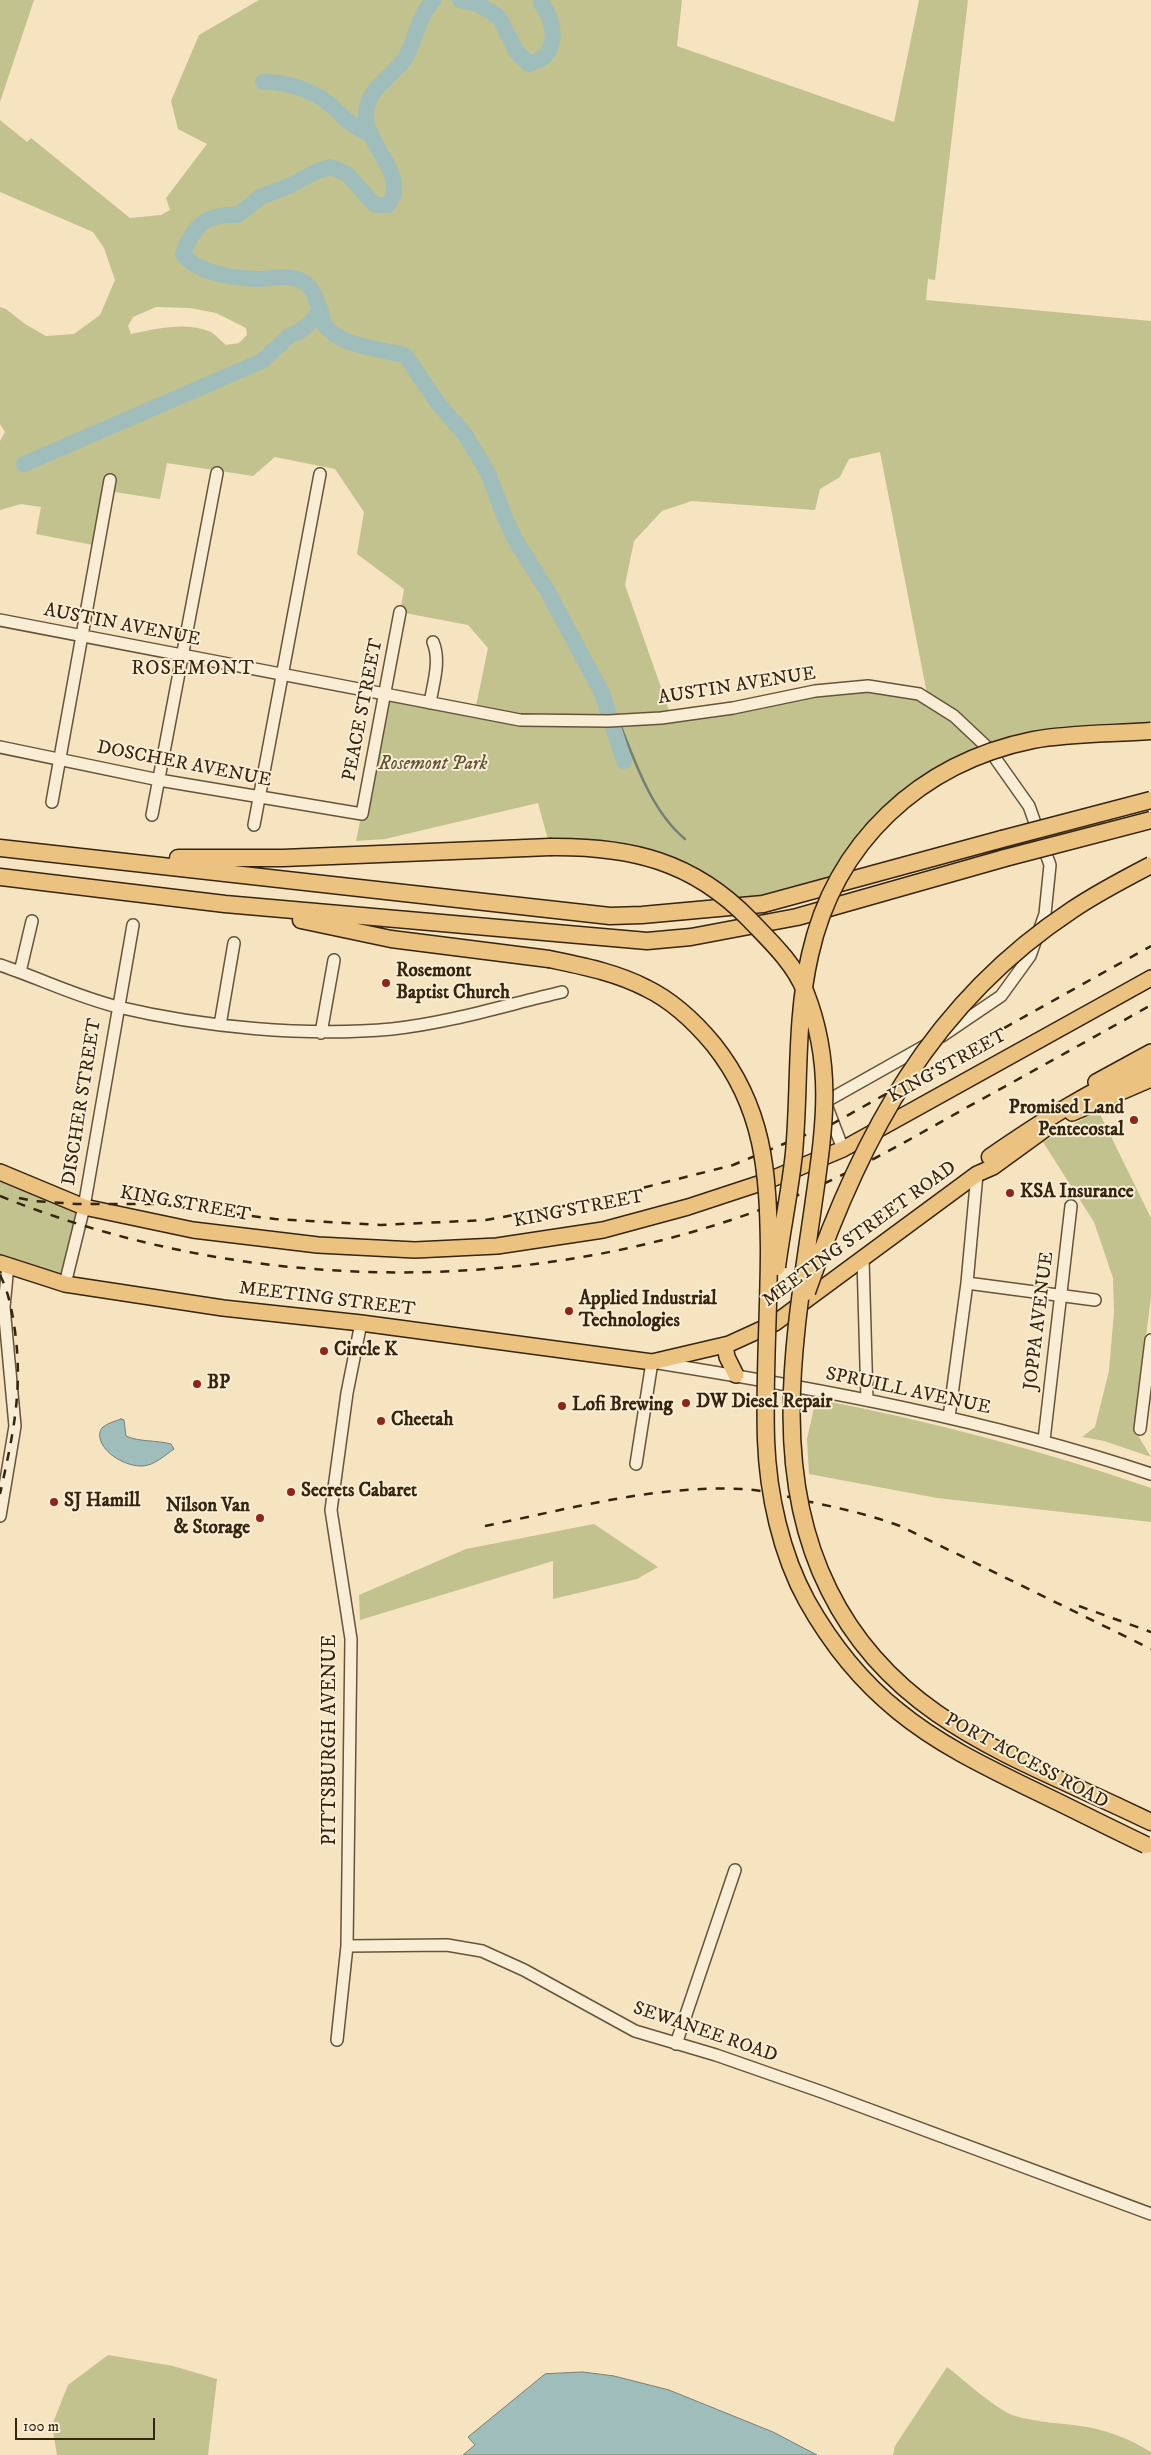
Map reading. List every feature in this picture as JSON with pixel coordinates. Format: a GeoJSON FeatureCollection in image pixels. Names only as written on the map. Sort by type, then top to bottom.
{"type":"FeatureCollection","features":[{"type":"Feature","properties":{"kind":"highway"},"geometry":{"type":"LineString","coordinates":[[769,1318],[794,1154],[800,1023],[809,956],[828,897],[859,846],[895,805],[950,768],[993,751],[1034,740],[1151,731]]}},
{"type":"Feature","properties":{"kind":"highway"},"geometry":{"type":"LineString","coordinates":[[0,848],[610,916],[651,915],[763,904],[1151,800]]}},
{"type":"Feature","properties":{"kind":"highway"},"geometry":{"type":"LineString","coordinates":[[0,876],[225,904],[647,941],[691,936],[798,917],[1005,858],[1151,820]]}},
{"type":"Feature","properties":{"kind":"highway"},"geometry":{"type":"LineString","coordinates":[[56,854],[240,859],[592,846],[632,852],[682,869],[705,882],[724,895],[764,934],[794,970],[804,989],[822,1052],[826,1091],[824,1130],[795,1337]]}},
{"type":"Feature","properties":{"kind":"highway"},"geometry":{"type":"LineString","coordinates":[[795,1337],[816,1268],[848,1184],[892,1098],[922,1053],[987,979],[1031,940],[1084,902],[1151,865]]}},
{"type":"Feature","properties":{"kind":"highway"},"geometry":{"type":"LineString","coordinates":[[225,904],[391,939],[548,959],[588,967],[622,977],[666,1000],[685,1014],[706,1035],[732,1071],[753,1113],[765,1160],[768,1212],[769,1318]]}},
{"type":"Feature","properties":{"kind":"highway"},"geometry":{"type":"LineString","coordinates":[[990,1157],[1066,1106],[1108,1083],[1151,1064]]}},
{"type":"Feature","properties":{"kind":"highway"},"geometry":{"type":"LineString","coordinates":[[1038,1134],[1100,1094],[1151,1071]]}},
{"type":"Feature","properties":{"kind":"highway","name":"PORT ACCESS ROAD"},"geometry":{"type":"LineString","coordinates":[[769,1318],[766,1438],[770,1487],[785,1548],[794,1574],[820,1623],[841,1652],[875,1690],[920,1728],[984,1766],[1151,1847]]}},
{"type":"Feature","properties":{"kind":"highway","name":"PORT ACCESS ROAD"},"geometry":{"type":"LineString","coordinates":[[795,1337],[791,1422],[793,1470],[803,1518],[814,1557],[829,1590],[860,1642],[882,1667],[914,1697],[957,1729],[988,1746],[1151,1822]]}},
{"type":"Feature","properties":{"kind":"main road","name":"KING STREET"},"geometry":{"type":"LineString","coordinates":[[0,1172],[84,1208],[193,1230],[318,1245],[415,1250],[497,1246],[603,1230],[688,1207],[767,1181],[843,1149],[1151,978]]}},
{"type":"Feature","properties":{"kind":"main road","name":"MEETING STREET ROAD"},"geometry":{"type":"LineString","coordinates":[[977,1174],[990,1157],[1045,1114],[1151,1052]]}},
{"type":"Feature","properties":{"kind":"main road","name":"MEETING STREET ROAD"},"geometry":{"type":"LineString","coordinates":[[652,1362],[725,1345],[775,1323],[977,1174],[993,1167],[1038,1134],[1088,1104],[1151,1079]]}},
{"type":"Feature","properties":{"kind":"main road","name":"MEETING STREET"},"geometry":{"type":"LineString","coordinates":[[4,1264],[65,1284],[223,1308],[361,1323],[652,1362]]}},
{"type":"Feature","properties":{"kind":"main road"},"geometry":{"type":"LineString","coordinates":[[725,1345],[727,1357],[736,1376]]}},
{"type":"Feature","properties":{"kind":"street"},"geometry":{"type":"LineString","coordinates":[[152,815],[217,473]]}},
{"type":"Feature","properties":{"kind":"street"},"geometry":{"type":"LineString","coordinates":[[254,825],[320,474]]}},
{"type":"Feature","properties":{"kind":"street"},"geometry":{"type":"LineString","coordinates":[[52,802],[110,480]]}},
{"type":"Feature","properties":{"kind":"street","name":"PEACE STREET"},"geometry":{"type":"LineString","coordinates":[[362,814],[400,612]]}},
{"type":"Feature","properties":{"kind":"street","name":"AUSTIN AVENUE"},"geometry":{"type":"LineString","coordinates":[[0,620],[520,720],[620,721],[734,708],[815,691],[868,686],[919,694],[954,716],[988,748],[1029,806],[1050,865],[1045,914],[1030,956],[1001,996],[939,1038],[825,1102],[843,1149]]}},
{"type":"Feature","properties":{"kind":"street"},"geometry":{"type":"LineString","coordinates":[[430,703],[436,668],[436,649],[432,642]]}},
{"type":"Feature","properties":{"kind":"street","name":"DOSCHER AVENUE"},"geometry":{"type":"LineString","coordinates":[[0,747],[159,780],[362,814]]}},
{"type":"Feature","properties":{"kind":"street"},"geometry":{"type":"LineString","coordinates":[[20,972],[32,920]]}},
{"type":"Feature","properties":{"kind":"street","name":"DISCHER STREET"},"geometry":{"type":"LineString","coordinates":[[65,1284],[84,1208],[117,1007],[133,925]]}},
{"type":"Feature","properties":{"kind":"street"},"geometry":{"type":"LineString","coordinates":[[220,1025],[234,943]]}},
{"type":"Feature","properties":{"kind":"street"},"geometry":{"type":"LineString","coordinates":[[321,1033],[334,960]]}},
{"type":"Feature","properties":{"kind":"street"},"geometry":{"type":"LineString","coordinates":[[0,965],[117,1007],[220,1025],[321,1033],[393,1028],[447,1019],[562,992]]}},
{"type":"Feature","properties":{"kind":"street"},"geometry":{"type":"LineString","coordinates":[[949,1417],[967,1283],[977,1174]]}},
{"type":"Feature","properties":{"kind":"street","name":"JOPPA AVENUE"},"geometry":{"type":"LineString","coordinates":[[1044,1440],[1071,1206]]}},
{"type":"Feature","properties":{"kind":"street"},"geometry":{"type":"LineString","coordinates":[[863,1259],[867,1400]]}},
{"type":"Feature","properties":{"kind":"street"},"geometry":{"type":"LineString","coordinates":[[0,1516],[15,1426],[6,1354],[4,1264]]}},
{"type":"Feature","properties":{"kind":"street"},"geometry":{"type":"LineString","coordinates":[[967,1283],[1095,1300]]}},
{"type":"Feature","properties":{"kind":"street","name":"PITTSBURGH AVENUE"},"geometry":{"type":"LineString","coordinates":[[337,2040],[347,1946],[351,1639],[331,1510],[347,1393],[361,1323]]}},
{"type":"Feature","properties":{"kind":"street"},"geometry":{"type":"LineString","coordinates":[[1140,1429],[1151,1340]]}},
{"type":"Feature","properties":{"kind":"street"},"geometry":{"type":"LineString","coordinates":[[636,1464],[652,1362]]}},
{"type":"Feature","properties":{"kind":"street","name":"SPRUILL AVENUE"},"geometry":{"type":"LineString","coordinates":[[652,1362],[867,1400],[949,1417],[1044,1440],[1151,1474]]}},
{"type":"Feature","properties":{"kind":"street"},"geometry":{"type":"LineString","coordinates":[[676,2044],[735,1870]]}},
{"type":"Feature","properties":{"kind":"street","name":"SEWANEE ROAD"},"geometry":{"type":"LineString","coordinates":[[347,1946],[447,1946],[482,1950],[524,1970],[635,2031],[716,2055],[1151,2214]]}},
{"type":"Feature","properties":{"kind":"green space"},"geometry":{"type":"Polygon","coordinates":[[[0,0],[34,0],[0,102],[0,0]]]}},
{"type":"Feature","properties":{"kind":"green space","name":"Rosemont Park"},"geometry":{"type":"Polygon","coordinates":[[[259,0],[682,0],[677,46],[894,122],[919,0],[968,0],[935,280],[928,279],[926,300],[1151,321],[1151,731],[1051,738],[931,779],[834,883],[736,906],[682,869],[550,847],[538,803],[385,839],[356,841],[385,695],[475,711],[488,648],[468,625],[400,612],[404,589],[357,554],[364,512],[335,469],[275,457],[253,476],[167,463],[160,499],[108,491],[98,546],[36,534],[41,507],[21,504],[0,510],[0,441],[5,432],[0,424],[0,307],[6,309],[25,324],[46,336],[74,334],[100,315],[115,280],[104,248],[93,232],[0,192],[0,120],[27,142],[31,138],[130,218],[161,215],[170,210],[166,198],[207,144],[178,129],[171,101],[199,35],[259,0]],[[156,307],[133,317],[128,326],[131,334],[171,327],[191,327],[211,332],[226,345],[239,343],[247,335],[246,328],[216,313],[190,308],[156,307]],[[880,452],[849,459],[840,477],[820,489],[815,510],[692,501],[662,511],[634,541],[625,585],[671,716],[868,686],[928,699],[880,452]]]}},
{"type":"Feature","properties":{"kind":"green space"},"geometry":{"type":"Polygon","coordinates":[[[1098,1110],[1151,1218],[1151,1297],[1134,1429],[1151,1457],[1104,1441],[1082,1437],[1095,1427],[1109,1371],[1114,1312],[1113,1278],[1094,1222],[1043,1142],[1098,1110]]]}},
{"type":"Feature","properties":{"kind":"green space"},"geometry":{"type":"Polygon","coordinates":[[[0,1172],[84,1207],[65,1284],[0,1263],[0,1172]]]}},
{"type":"Feature","properties":{"kind":"green space"},"geometry":{"type":"Polygon","coordinates":[[[816,1399],[901,1417],[1027,1449],[1151,1488],[1151,1522],[937,1498],[809,1474],[807,1439],[816,1399]]]}},
{"type":"Feature","properties":{"kind":"green space"},"geometry":{"type":"Polygon","coordinates":[[[594,1524],[658,1567],[637,1579],[553,1599],[553,1561],[360,1620],[359,1595],[466,1549],[594,1524]]]}},
{"type":"Feature","properties":{"kind":"green space"},"geometry":{"type":"Polygon","coordinates":[[[108,2355],[173,2366],[217,2379],[208,2455],[57,2455],[52,2425],[68,2385],[108,2355]]]}},
{"type":"Feature","properties":{"kind":"green space"},"geometry":{"type":"Polygon","coordinates":[[[947,2367],[989,2401],[1015,2416],[1104,2431],[1136,2444],[1151,2452],[1151,2455],[893,2455],[895,2446],[947,2367]]]}},
{"type":"Feature","properties":{"kind":"water"},"geometry":{"type":"Polygon","coordinates":[[[121,1419],[124,1420],[126,1436],[171,1444],[174,1449],[156,1462],[147,1465],[137,1466],[123,1462],[106,1449],[100,1438],[101,1429],[121,1419]]]}},
{"type":"Feature","properties":{"kind":"water"},"geometry":{"type":"Polygon","coordinates":[[[583,2372],[614,2376],[669,2390],[773,2432],[817,2455],[463,2455],[475,2445],[468,2437],[545,2374],[583,2372]]]}},
{"type":"Feature","properties":{"kind":"waterway"},"geometry":{"type":"LineString","coordinates":[[434,0],[420,22],[408,54],[375,90],[368,104],[366,113],[370,133],[391,172],[394,182],[394,194],[388,205],[375,205],[347,174],[331,167],[317,171],[289,186],[260,197],[238,215],[218,216],[203,223],[191,236],[183,254],[197,266],[215,273],[253,279],[290,277],[302,281],[307,284],[314,294],[323,321],[328,329],[337,336],[359,345],[405,355],[437,402],[466,436],[488,473],[516,541],[548,592],[602,693],[624,761]]}},
{"type":"Feature","properties":{"kind":"waterway"},"geometry":{"type":"LineString","coordinates":[[460,0],[478,4],[499,17],[516,51],[529,64],[544,57],[549,51],[553,37],[551,22],[541,3],[542,0]]}},
{"type":"Feature","properties":{"kind":"waterway"},"geometry":{"type":"LineString","coordinates":[[263,82],[291,85],[310,92],[327,102],[354,126],[371,134]]}},
{"type":"Feature","properties":{"kind":"waterway"},"geometry":{"type":"LineString","coordinates":[[24,464],[262,361],[290,335],[307,325],[321,310]]}},
{"type":"Feature","properties":{"kind":"waterway"},"geometry":{"type":"LineString","coordinates":[[481,469],[576,632],[617,717]]}},
{"type":"Feature","properties":{"kind":"waterway"},"geometry":{"type":"LineString","coordinates":[[620,724],[638,770],[654,801],[673,828],[685,839]]}},
{"type":"Feature","properties":{"kind":"railway"},"geometry":{"type":"LineString","coordinates":[[19,1198],[76,1204],[157,1204],[275,1219],[380,1225],[486,1220],[591,1201],[733,1165],[834,1123],[1151,946]]}},
{"type":"Feature","properties":{"kind":"railway"},"geometry":{"type":"LineString","coordinates":[[0,1196],[97,1230],[199,1254],[302,1268],[407,1272],[511,1267],[615,1251],[715,1225],[812,1189],[908,1141],[1151,1005]]}},
{"type":"Feature","properties":{"kind":"railway"},"geometry":{"type":"LineString","coordinates":[[0,1275],[8,1295],[13,1316],[18,1373],[13,1432],[0,1494]]}},
{"type":"Feature","properties":{"kind":"railway"},"geometry":{"type":"LineString","coordinates":[[485,1526],[644,1494],[709,1489],[756,1490],[851,1511],[900,1526],[1151,1649]]}},
{"type":"Feature","properties":{"kind":"railway"},"geometry":{"type":"LineString","coordinates":[[1079,1606],[1151,1632]]}},
{"type":"Feature","properties":{"kind":"place","name":"Rosemont Baptist Church"},"geometry":{"type":"Point","coordinates":[386,983]}},
{"type":"Feature","properties":{"kind":"place","name":"Promised Land Pentecostal"},"geometry":{"type":"Point","coordinates":[1134,1120]}},
{"type":"Feature","properties":{"kind":"place","name":"KSA Insurance"},"geometry":{"type":"Point","coordinates":[1010,1193]}},
{"type":"Feature","properties":{"kind":"place","name":"Applied Industrial Technologies"},"geometry":{"type":"Point","coordinates":[569,1311]}},
{"type":"Feature","properties":{"kind":"place","name":"Circle K"},"geometry":{"type":"Point","coordinates":[324,1351]}},
{"type":"Feature","properties":{"kind":"place","name":"BP"},"geometry":{"type":"Point","coordinates":[197,1384]}},
{"type":"Feature","properties":{"kind":"place","name":"DW Diesel Repair"},"geometry":{"type":"Point","coordinates":[686,1403]}},
{"type":"Feature","properties":{"kind":"place","name":"Lofi Brewing"},"geometry":{"type":"Point","coordinates":[562,1406]}},
{"type":"Feature","properties":{"kind":"place","name":"Cheetah"},"geometry":{"type":"Point","coordinates":[381,1421]}},
{"type":"Feature","properties":{"kind":"place","name":"Secrets Cabaret"},"geometry":{"type":"Point","coordinates":[291,1492]}},
{"type":"Feature","properties":{"kind":"place","name":"SJ Hamill"},"geometry":{"type":"Point","coordinates":[54,1502]}},
{"type":"Feature","properties":{"kind":"place","name":"Nilson Van & Storage"},"geometry":{"type":"Point","coordinates":[260,1518]}},
{"type":"Feature","properties":{"kind":"district","name":"ROSEMONT"},"geometry":{"type":"Point","coordinates":[193,670]}}]}
